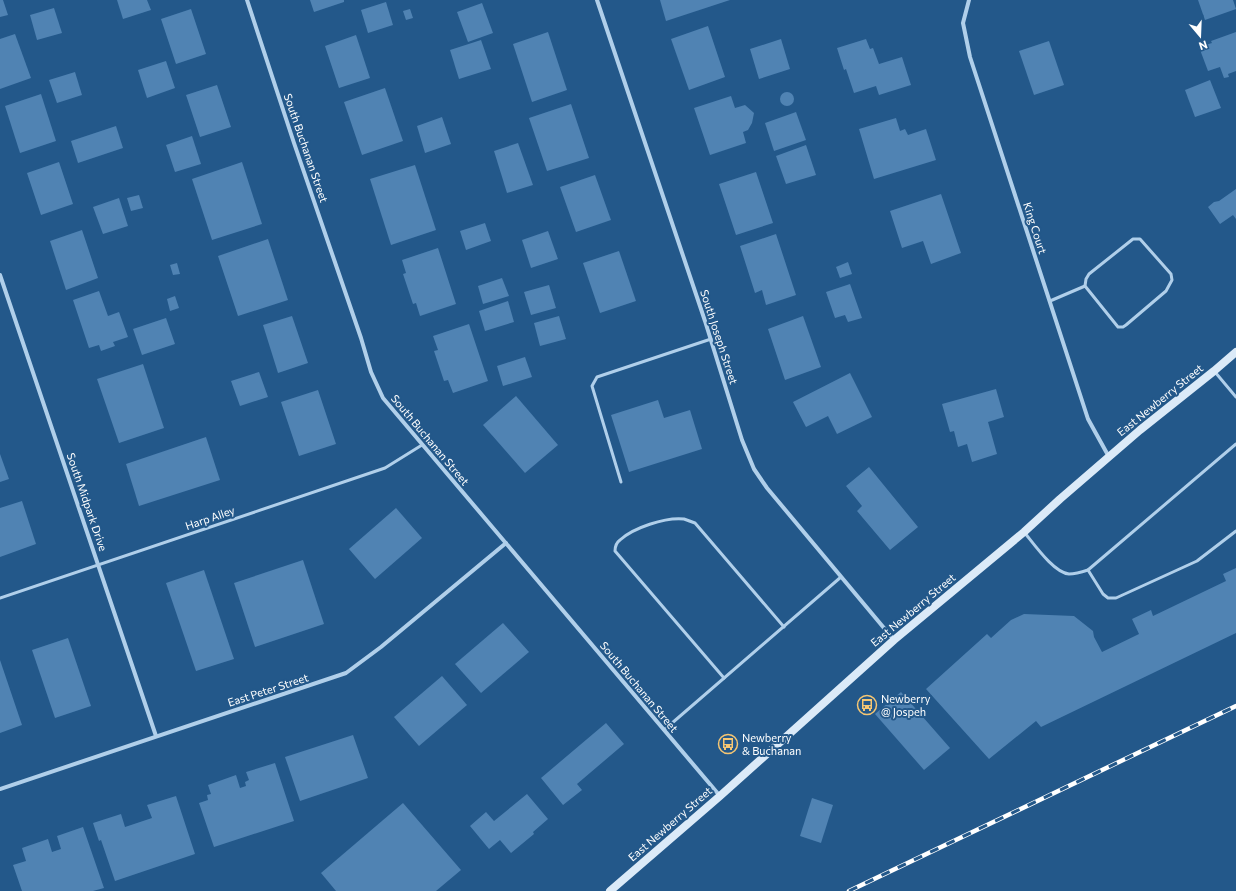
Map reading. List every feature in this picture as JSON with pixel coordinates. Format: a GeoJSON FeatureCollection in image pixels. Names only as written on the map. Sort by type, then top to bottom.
{"type":"FeatureCollection","features":[{"type":"Feature","properties":{"kind":"main road","name":"East Newberry Street"},"geometry":{"type":"LineString","coordinates":[[610,891],[720,796],[894,640],[1024,532],[1140,430],[1236,352]]}},
{"type":"Feature","properties":{"kind":"street","name":"South Buchanan Street"},"geometry":{"type":"LineString","coordinates":[[247,0],[361,338],[371,372],[383,398],[720,796]]}},
{"type":"Feature","properties":{"kind":"street","name":"South Joseph Street"},"geometry":{"type":"LineString","coordinates":[[597,0],[710,339],[742,440],[754,469],[767,488],[894,640]]}},
{"type":"Feature","properties":{"kind":"street","name":"King Court"},"geometry":{"type":"LineString","coordinates":[[969,0],[964,23],[970,57],[1088,419],[1109,457]]}},
{"type":"Feature","properties":{"kind":"street","name":"South Midpark Drive"},"geometry":{"type":"LineString","coordinates":[[0,274],[156,736]]}},
{"type":"Feature","properties":{"kind":"street","name":"East Peter Street"},"geometry":{"type":"LineString","coordinates":[[0,789],[346,673],[380,647],[506,543]]}},
{"type":"Feature","properties":{"kind":"lane"},"geometry":{"type":"LineString","coordinates":[[1133,239],[1140,239],[1171,274],[1172,280],[1166,291],[1123,327],[1118,327],[1085,286],[1086,279],[1089,274],[1133,239]]}},
{"type":"Feature","properties":{"kind":"lane"},"geometry":{"type":"LineString","coordinates":[[1050,301],[1085,286]]}},
{"type":"Feature","properties":{"kind":"lane"},"geometry":{"type":"LineString","coordinates":[[621,482],[592,386],[597,377],[710,339]]}},
{"type":"Feature","properties":{"kind":"lane"},"geometry":{"type":"LineString","coordinates":[[1214,371],[1236,397]]}},
{"type":"Feature","properties":{"kind":"lane"},"geometry":{"type":"LineString","coordinates":[[1024,532],[1050,563],[1057,568],[1068,574],[1088,570],[1236,444]]}},
{"type":"Feature","properties":{"kind":"lane","name":"Harp Alley"},"geometry":{"type":"LineString","coordinates":[[0,598],[385,468],[422,445]]}},
{"type":"Feature","properties":{"kind":"lane"},"geometry":{"type":"LineString","coordinates":[[724,678],[615,551],[615,546],[619,540],[653,522],[684,519],[695,523],[784,627]]}},
{"type":"Feature","properties":{"kind":"lane"},"geometry":{"type":"LineString","coordinates":[[1088,570],[1103,594],[1108,598],[1116,598],[1197,561],[1236,531]]}},
{"type":"Feature","properties":{"kind":"lane"},"geometry":{"type":"LineString","coordinates":[[664,730],[841,577]]}},
{"type":"Feature","properties":{"kind":"building"},"geometry":{"type":"Polygon","coordinates":[[[0,0],[3,0],[8,15],[0,17],[0,0]]]}},
{"type":"Feature","properties":{"kind":"building"},"geometry":{"type":"Polygon","coordinates":[[[117,0],[147,0],[151,10],[123,19],[117,0]]]}},
{"type":"Feature","properties":{"kind":"building"},"geometry":{"type":"Polygon","coordinates":[[[310,0],[344,0],[344,2],[314,12],[310,0]]]}},
{"type":"Feature","properties":{"kind":"building"},"geometry":{"type":"Polygon","coordinates":[[[660,0],[730,0],[666,21],[660,0]]]}},
{"type":"Feature","properties":{"kind":"building"},"geometry":{"type":"Polygon","coordinates":[[[1198,0],[1233,0],[1236,9],[1205,20],[1198,0]]]}},
{"type":"Feature","properties":{"kind":"building"},"geometry":{"type":"Polygon","coordinates":[[[386,2],[393,25],[368,33],[361,10],[386,2]]]}},
{"type":"Feature","properties":{"kind":"building"},"geometry":{"type":"Polygon","coordinates":[[[482,3],[493,33],[468,42],[457,12],[482,3]]]}},
{"type":"Feature","properties":{"kind":"building"},"geometry":{"type":"Polygon","coordinates":[[[54,8],[62,33],[37,40],[30,15],[54,8]]]}},
{"type":"Feature","properties":{"kind":"building"},"geometry":{"type":"Polygon","coordinates":[[[191,9],[206,54],[176,64],[161,19],[191,9]]]}},
{"type":"Feature","properties":{"kind":"building"},"geometry":{"type":"Polygon","coordinates":[[[410,9],[413,18],[406,20],[403,11],[410,9]]]}},
{"type":"Feature","properties":{"kind":"building"},"geometry":{"type":"Polygon","coordinates":[[[708,26],[725,77],[689,90],[671,39],[708,26]]]}},
{"type":"Feature","properties":{"kind":"building"},"geometry":{"type":"Polygon","coordinates":[[[548,32],[567,90],[532,102],[513,44],[548,32]]]}},
{"type":"Feature","properties":{"kind":"building"},"geometry":{"type":"Polygon","coordinates":[[[1236,32],[1236,71],[1228,74],[1229,77],[1224,78],[1220,67],[1208,71],[1199,47],[1236,32]]]}},
{"type":"Feature","properties":{"kind":"building"},"geometry":{"type":"Polygon","coordinates":[[[15,34],[31,78],[0,89],[0,39],[15,34]]]}},
{"type":"Feature","properties":{"kind":"building"},"geometry":{"type":"Polygon","coordinates":[[[356,35],[370,78],[339,88],[325,46],[356,35]]]}},
{"type":"Feature","properties":{"kind":"building"},"geometry":{"type":"Polygon","coordinates":[[[781,39],[790,69],[759,79],[750,49],[781,39]]]}},
{"type":"Feature","properties":{"kind":"building"},"geometry":{"type":"Polygon","coordinates":[[[866,39],[870,49],[873,48],[879,64],[902,57],[911,85],[879,95],[876,86],[854,93],[846,69],[844,70],[837,48],[866,39]]]}},
{"type":"Feature","properties":{"kind":"building"},"geometry":{"type":"Polygon","coordinates":[[[481,40],[491,69],[459,79],[450,50],[481,40]]]}},
{"type":"Feature","properties":{"kind":"building"},"geometry":{"type":"Polygon","coordinates":[[[1049,41],[1064,85],[1034,95],[1019,51],[1049,41]]]}},
{"type":"Feature","properties":{"kind":"building"},"geometry":{"type":"Polygon","coordinates":[[[166,61],[175,88],[147,98],[138,70],[166,61]]]}},
{"type":"Feature","properties":{"kind":"building"},"geometry":{"type":"Polygon","coordinates":[[[75,72],[82,95],[57,103],[49,80],[75,72]]]}},
{"type":"Feature","properties":{"kind":"building"},"geometry":{"type":"Polygon","coordinates":[[[1210,80],[1221,108],[1195,117],[1185,90],[1210,80]]]}},
{"type":"Feature","properties":{"kind":"building"},"geometry":{"type":"Polygon","coordinates":[[[217,85],[231,127],[200,137],[186,95],[217,85]]]}},
{"type":"Feature","properties":{"kind":"building"},"geometry":{"type":"Polygon","coordinates":[[[385,88],[403,141],[362,155],[344,102],[385,88]]]}},
{"type":"Feature","properties":{"kind":"building"},"geometry":{"type":"Polygon","coordinates":[[[784,92],[790,92],[794,96],[794,102],[790,106],[784,106],[780,102],[780,96],[784,92]]]}},
{"type":"Feature","properties":{"kind":"building"},"geometry":{"type":"Polygon","coordinates":[[[41,94],[56,141],[20,153],[5,106],[41,94]]]}},
{"type":"Feature","properties":{"kind":"building"},"geometry":{"type":"Polygon","coordinates":[[[731,96],[735,108],[745,105],[754,113],[752,123],[748,130],[743,132],[746,143],[710,155],[694,108],[731,96]]]}},
{"type":"Feature","properties":{"kind":"building"},"geometry":{"type":"Polygon","coordinates":[[[571,104],[589,158],[547,171],[529,118],[571,104]]]}},
{"type":"Feature","properties":{"kind":"building"},"geometry":{"type":"Polygon","coordinates":[[[796,112],[806,140],[774,151],[765,123],[796,112]]]}},
{"type":"Feature","properties":{"kind":"building"},"geometry":{"type":"Polygon","coordinates":[[[442,117],[451,144],[425,153],[417,126],[442,117]]]}},
{"type":"Feature","properties":{"kind":"building"},"geometry":{"type":"Polygon","coordinates":[[[896,118],[900,131],[905,129],[908,135],[926,129],[936,160],[874,179],[859,129],[896,118]]]}},
{"type":"Feature","properties":{"kind":"building"},"geometry":{"type":"Polygon","coordinates":[[[116,126],[123,148],[78,163],[71,141],[116,126]]]}},
{"type":"Feature","properties":{"kind":"building"},"geometry":{"type":"Polygon","coordinates":[[[192,136],[201,164],[175,172],[166,145],[192,136]]]}},
{"type":"Feature","properties":{"kind":"building"},"geometry":{"type":"Polygon","coordinates":[[[518,143],[533,185],[507,193],[494,151],[518,143]]]}},
{"type":"Feature","properties":{"kind":"building"},"geometry":{"type":"Polygon","coordinates":[[[806,145],[816,175],[786,184],[776,156],[806,145]]]}},
{"type":"Feature","properties":{"kind":"building"},"geometry":{"type":"Polygon","coordinates":[[[59,162],[73,204],[41,215],[27,173],[59,162]]]}},
{"type":"Feature","properties":{"kind":"building"},"geometry":{"type":"Polygon","coordinates":[[[242,162],[262,224],[212,240],[192,179],[242,162]]]}},
{"type":"Feature","properties":{"kind":"building"},"geometry":{"type":"Polygon","coordinates":[[[415,165],[436,230],[391,245],[370,179],[415,165]]]}},
{"type":"Feature","properties":{"kind":"building"},"geometry":{"type":"Polygon","coordinates":[[[756,172],[773,223],[736,235],[719,184],[756,172]]]}},
{"type":"Feature","properties":{"kind":"building"},"geometry":{"type":"Polygon","coordinates":[[[595,175],[611,220],[576,232],[560,187],[595,175]]]}},
{"type":"Feature","properties":{"kind":"building"},"geometry":{"type":"Polygon","coordinates":[[[1236,189],[1236,219],[1233,215],[1220,224],[1208,207],[1236,189]]]}},
{"type":"Feature","properties":{"kind":"building"},"geometry":{"type":"Polygon","coordinates":[[[941,194],[961,253],[931,264],[923,241],[902,248],[890,211],[941,194]]]}},
{"type":"Feature","properties":{"kind":"building"},"geometry":{"type":"Polygon","coordinates":[[[139,195],[143,208],[131,211],[127,198],[139,195]]]}},
{"type":"Feature","properties":{"kind":"building"},"geometry":{"type":"Polygon","coordinates":[[[119,198],[128,226],[103,234],[93,207],[119,198]]]}},
{"type":"Feature","properties":{"kind":"building"},"geometry":{"type":"Polygon","coordinates":[[[485,223],[491,241],[466,250],[460,231],[485,223]]]}},
{"type":"Feature","properties":{"kind":"building"},"geometry":{"type":"Polygon","coordinates":[[[82,230],[98,278],[66,290],[50,241],[82,230]]]}},
{"type":"Feature","properties":{"kind":"building"},"geometry":{"type":"Polygon","coordinates":[[[548,231],[558,259],[531,268],[522,240],[548,231]]]}},
{"type":"Feature","properties":{"kind":"building"},"geometry":{"type":"Polygon","coordinates":[[[776,234],[796,295],[766,305],[762,290],[755,293],[740,246],[776,234]]]}},
{"type":"Feature","properties":{"kind":"building"},"geometry":{"type":"Polygon","coordinates":[[[268,239],[288,300],[238,316],[218,256],[268,239]]]}},
{"type":"Feature","properties":{"kind":"building"},"geometry":{"type":"Polygon","coordinates":[[[438,248],[456,304],[420,316],[416,303],[413,304],[403,274],[406,273],[402,260],[438,248]]]}},
{"type":"Feature","properties":{"kind":"building"},"geometry":{"type":"Polygon","coordinates":[[[619,251],[636,301],[600,313],[583,263],[619,251]]]}},
{"type":"Feature","properties":{"kind":"building"},"geometry":{"type":"Polygon","coordinates":[[[848,262],[852,274],[840,278],[836,267],[848,262]]]}},
{"type":"Feature","properties":{"kind":"building"},"geometry":{"type":"Polygon","coordinates":[[[177,263],[180,274],[173,275],[170,265],[177,263]]]}},
{"type":"Feature","properties":{"kind":"building"},"geometry":{"type":"Polygon","coordinates":[[[502,278],[509,296],[483,304],[478,286],[502,278]]]}},
{"type":"Feature","properties":{"kind":"building"},"geometry":{"type":"Polygon","coordinates":[[[850,284],[862,318],[848,322],[845,315],[835,318],[826,292],[850,284]]]}},
{"type":"Feature","properties":{"kind":"building"},"geometry":{"type":"Polygon","coordinates":[[[549,285],[556,308],[531,315],[524,292],[549,285]]]}},
{"type":"Feature","properties":{"kind":"building"},"geometry":{"type":"Polygon","coordinates":[[[99,291],[108,316],[119,312],[128,337],[113,342],[115,346],[101,351],[99,345],[89,348],[73,300],[99,291]]]}},
{"type":"Feature","properties":{"kind":"building"},"geometry":{"type":"Polygon","coordinates":[[[175,296],[179,308],[170,311],[167,299],[175,296]]]}},
{"type":"Feature","properties":{"kind":"building"},"geometry":{"type":"Polygon","coordinates":[[[508,301],[514,322],[485,331],[479,311],[508,301]]]}},
{"type":"Feature","properties":{"kind":"building"},"geometry":{"type":"Polygon","coordinates":[[[292,316],[308,363],[278,373],[263,325],[292,316]]]}},
{"type":"Feature","properties":{"kind":"building"},"geometry":{"type":"Polygon","coordinates":[[[559,316],[566,339],[540,346],[534,323],[559,316]]]}},
{"type":"Feature","properties":{"kind":"building"},"geometry":{"type":"Polygon","coordinates":[[[803,316],[821,367],[785,380],[768,329],[803,316]]]}},
{"type":"Feature","properties":{"kind":"building"},"geometry":{"type":"Polygon","coordinates":[[[166,318],[175,344],[142,355],[133,329],[166,318]]]}},
{"type":"Feature","properties":{"kind":"building"},"geometry":{"type":"Polygon","coordinates":[[[469,324],[488,381],[453,393],[448,380],[444,381],[434,351],[438,350],[433,336],[469,324]]]}},
{"type":"Feature","properties":{"kind":"building"},"geometry":{"type":"Polygon","coordinates":[[[525,357],[532,377],[503,386],[497,366],[525,357]]]}},
{"type":"Feature","properties":{"kind":"building"},"geometry":{"type":"Polygon","coordinates":[[[143,364],[164,428],[119,443],[97,379],[143,364]]]}},
{"type":"Feature","properties":{"kind":"building"},"geometry":{"type":"Polygon","coordinates":[[[259,372],[268,397],[240,406],[231,381],[259,372]]]}},
{"type":"Feature","properties":{"kind":"building"},"geometry":{"type":"Polygon","coordinates":[[[850,373],[872,417],[837,434],[828,416],[806,427],[793,402],[850,373]]]}},
{"type":"Feature","properties":{"kind":"building"},"geometry":{"type":"Polygon","coordinates":[[[996,389],[1004,417],[988,422],[997,454],[972,462],[967,444],[958,447],[954,431],[950,432],[942,404],[996,389]]]}},
{"type":"Feature","properties":{"kind":"building"},"geometry":{"type":"Polygon","coordinates":[[[318,390],[336,444],[299,456],[281,402],[318,390]]]}},
{"type":"Feature","properties":{"kind":"building"},"geometry":{"type":"Polygon","coordinates":[[[516,396],[558,445],[525,473],[483,425],[516,396]]]}},
{"type":"Feature","properties":{"kind":"building"},"geometry":{"type":"Polygon","coordinates":[[[658,400],[664,418],[690,410],[702,449],[629,472],[611,415],[658,400]]]}},
{"type":"Feature","properties":{"kind":"building"},"geometry":{"type":"Polygon","coordinates":[[[206,437],[220,480],[139,506],[126,464],[206,437]]]}},
{"type":"Feature","properties":{"kind":"building"},"geometry":{"type":"Polygon","coordinates":[[[0,454],[9,479],[0,482],[0,454]]]}},
{"type":"Feature","properties":{"kind":"building"},"geometry":{"type":"Polygon","coordinates":[[[869,467],[918,527],[890,550],[857,511],[862,506],[846,486],[869,467]]]}},
{"type":"Feature","properties":{"kind":"building"},"geometry":{"type":"Polygon","coordinates":[[[22,501],[36,544],[0,557],[0,508],[22,501]]]}},
{"type":"Feature","properties":{"kind":"building"},"geometry":{"type":"Polygon","coordinates":[[[396,508],[422,538],[375,579],[349,549],[396,508]]]}},
{"type":"Feature","properties":{"kind":"building"},"geometry":{"type":"Polygon","coordinates":[[[303,560],[324,624],[255,647],[234,583],[303,560]]]}},
{"type":"Feature","properties":{"kind":"building"},"geometry":{"type":"Polygon","coordinates":[[[1236,568],[1236,633],[1041,727],[1036,721],[989,759],[926,689],[987,634],[991,638],[1011,620],[1024,614],[1074,616],[1093,631],[1094,637],[1102,652],[1139,634],[1132,619],[1151,610],[1153,616],[1226,581],[1223,574],[1236,568]]]}},
{"type":"Feature","properties":{"kind":"building"},"geometry":{"type":"Polygon","coordinates":[[[204,570],[234,659],[196,671],[166,583],[204,570]]]}},
{"type":"Feature","properties":{"kind":"building"},"geometry":{"type":"Polygon","coordinates":[[[503,623],[529,652],[481,693],[455,664],[503,623]]]}},
{"type":"Feature","properties":{"kind":"building"},"geometry":{"type":"Polygon","coordinates":[[[68,638],[91,706],[55,718],[32,650],[68,638]]]}},
{"type":"Feature","properties":{"kind":"building"},"geometry":{"type":"Polygon","coordinates":[[[0,660],[22,725],[0,733],[0,660]]]}},
{"type":"Feature","properties":{"kind":"building"},"geometry":{"type":"Polygon","coordinates":[[[442,676],[467,705],[419,746],[394,717],[442,676]]]}},
{"type":"Feature","properties":{"kind":"building"},"geometry":{"type":"Polygon","coordinates":[[[901,692],[950,748],[924,770],[875,714],[901,692]]]}},
{"type":"Feature","properties":{"kind":"building"},"geometry":{"type":"Polygon","coordinates":[[[606,723],[624,744],[577,784],[582,790],[563,805],[541,778],[606,723]]]}},
{"type":"Feature","properties":{"kind":"building"},"geometry":{"type":"Polygon","coordinates":[[[353,735],[368,778],[300,801],[285,757],[353,735]]]}},
{"type":"Feature","properties":{"kind":"building"},"geometry":{"type":"Polygon","coordinates":[[[275,763],[294,821],[214,847],[199,803],[208,800],[207,795],[211,794],[208,785],[236,775],[240,788],[246,786],[245,782],[249,780],[246,772],[275,763]]]}},
{"type":"Feature","properties":{"kind":"building"},"geometry":{"type":"Polygon","coordinates":[[[527,794],[548,819],[533,832],[534,834],[511,853],[500,840],[489,849],[470,826],[486,812],[494,821],[527,794]]]}},
{"type":"Feature","properties":{"kind":"building"},"geometry":{"type":"Polygon","coordinates":[[[176,796],[195,854],[115,881],[101,840],[99,841],[93,823],[121,814],[125,827],[152,818],[147,805],[176,796]]]}},
{"type":"Feature","properties":{"kind":"building"},"geometry":{"type":"Polygon","coordinates":[[[812,798],[833,805],[821,843],[800,836],[812,798]]]}},
{"type":"Feature","properties":{"kind":"building"},"geometry":{"type":"Polygon","coordinates":[[[403,803],[461,870],[436,891],[336,891],[321,873],[403,803]]]}},
{"type":"Feature","properties":{"kind":"building"},"geometry":{"type":"Polygon","coordinates":[[[83,827],[104,888],[93,891],[22,891],[13,865],[26,861],[22,848],[48,839],[52,852],[61,849],[57,836],[83,827]]]}},
{"type":"Feature","properties":{"kind":"railway"},"geometry":{"type":"LineString","coordinates":[[849,891],[1236,706]]}},
{"type":"Feature","properties":{"kind":"place","name":"Newberry @ Jospeh"},"geometry":{"type":"Point","coordinates":[867,705]}},
{"type":"Feature","properties":{"kind":"place","name":"Newberry & Buchanan"},"geometry":{"type":"Point","coordinates":[728,744]}}]}
